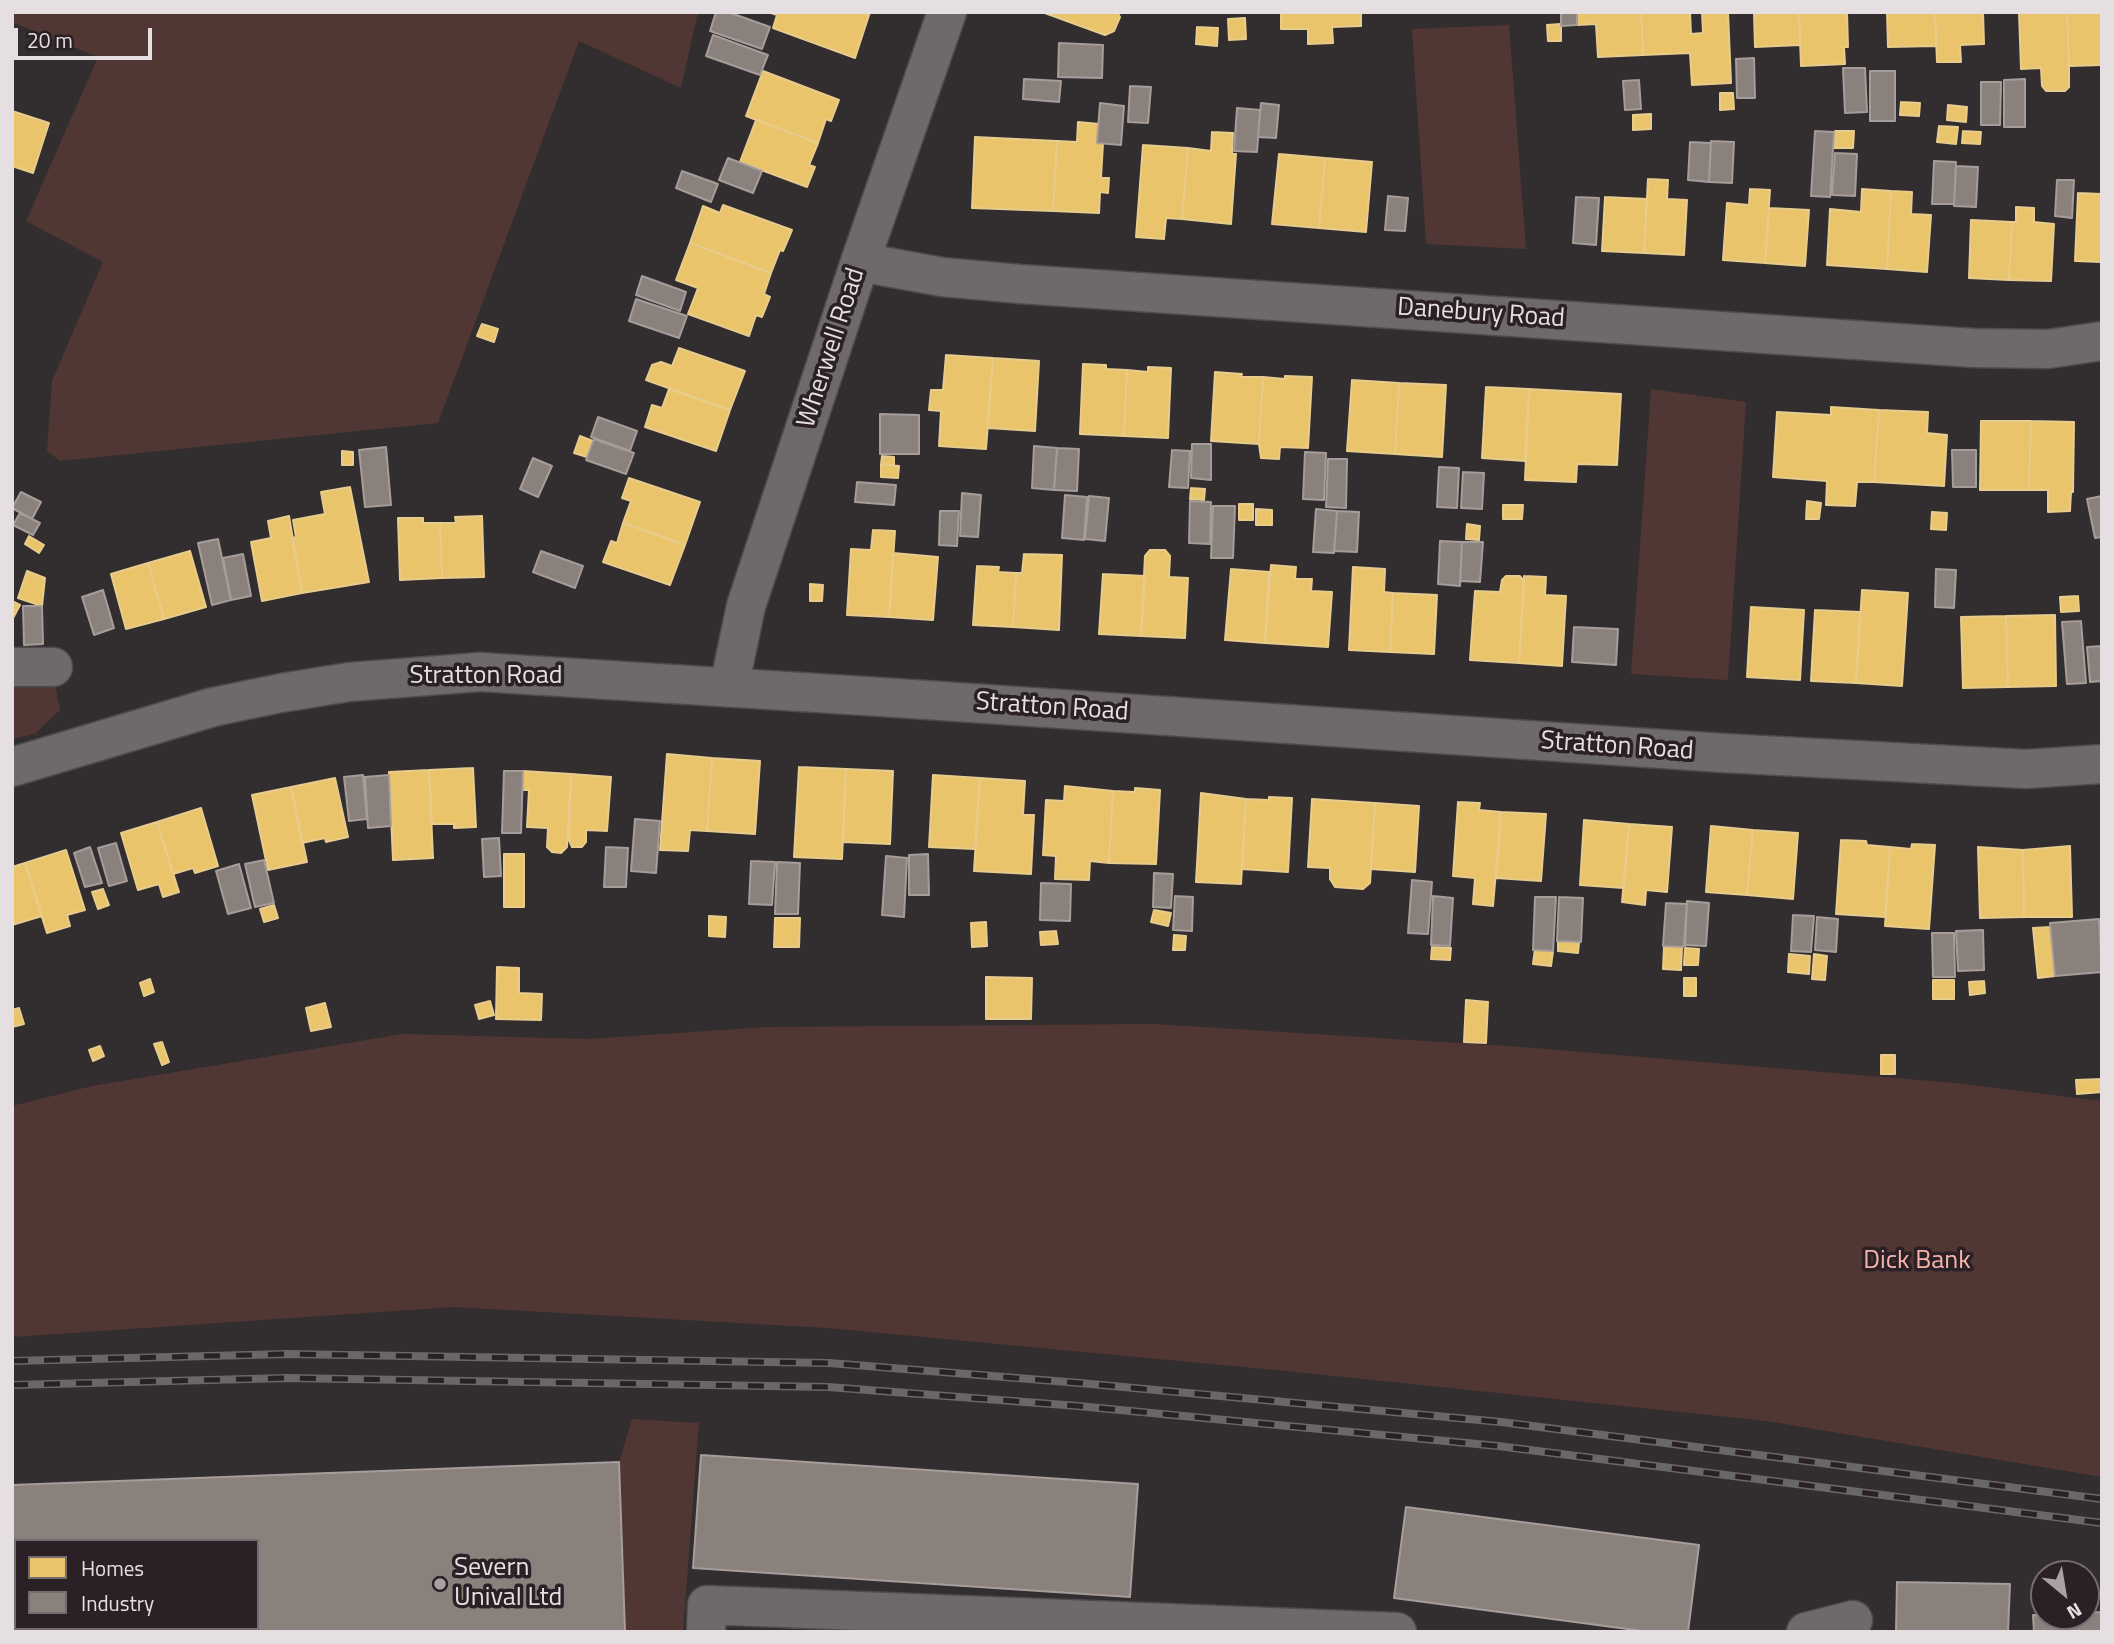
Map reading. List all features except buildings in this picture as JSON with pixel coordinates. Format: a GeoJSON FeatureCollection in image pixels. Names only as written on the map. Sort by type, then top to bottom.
{"type":"FeatureCollection","features":[{"type":"Feature","properties":{"kind":"street","name":"Wherwell Road"},"geometry":{"type":"LineString","coordinates":[[729,687],[746,606],[860,262],[947,12]]}},
{"type":"Feature","properties":{"kind":"street","name":"Danebury Road"},"geometry":{"type":"LineString","coordinates":[[860,262],[942,277],[1020,284],[1974,348],[2048,349],[2102,341]]}},
{"type":"Feature","properties":{"kind":"street"},"geometry":{"type":"LineString","coordinates":[[12,667],[53,667]]}},
{"type":"Feature","properties":{"kind":"street","name":"Stratton Road"},"geometry":{"type":"LineString","coordinates":[[12,767],[213,707],[349,682],[480,672],[1765,756],[2026,769],[2102,764]]}},
{"type":"Feature","properties":{"kind":"street"},"geometry":{"type":"LineString","coordinates":[[706,1632],[707,1605],[1397,1632]]}},
{"type":"Feature","properties":{"kind":"street"},"geometry":{"type":"LineString","coordinates":[[1806,1632],[1853,1620]]}},
{"type":"Feature","properties":{"kind":"green space"},"geometry":{"type":"Polygon","coordinates":[[[12,12],[698,12],[681,88],[579,41],[438,423],[60,461],[47,451],[52,381],[103,262],[26,221],[98,57],[12,22],[12,12]]]}},
{"type":"Feature","properties":{"kind":"green space"},"geometry":{"type":"Polygon","coordinates":[[[1509,25],[1526,249],[1426,244],[1412,29],[1509,25]]]}},
{"type":"Feature","properties":{"kind":"green space"},"geometry":{"type":"Polygon","coordinates":[[[1651,389],[1746,402],[1728,680],[1631,674],[1651,389]]]}},
{"type":"Feature","properties":{"kind":"green space"},"geometry":{"type":"Polygon","coordinates":[[[12,667],[53,674],[60,710],[35,734],[12,739],[12,667]]]}},
{"type":"Feature","properties":{"kind":"green space","name":"Dick Bank"},"geometry":{"type":"Polygon","coordinates":[[[1155,1024],[1522,1047],[1956,1083],[2102,1101],[2102,1477],[1767,1421],[1286,1371],[828,1328],[454,1307],[12,1337],[12,1106],[92,1086],[402,1034],[589,1039],[767,1027],[1155,1024]]]}},
{"type":"Feature","properties":{"kind":"green space"},"geometry":{"type":"Polygon","coordinates":[[[632,1419],[699,1423],[683,1632],[625,1632],[619,1462],[632,1419]]]}},
{"type":"Feature","properties":{"kind":"railway"},"geometry":{"type":"LineString","coordinates":[[12,1361],[287,1354],[829,1363],[1501,1422],[2102,1499]]}},
{"type":"Feature","properties":{"kind":"railway"},"geometry":{"type":"LineString","coordinates":[[12,1385],[287,1378],[828,1387],[1078,1406],[1498,1446],[2102,1523]]}},
{"type":"Feature","properties":{"kind":"place","name":"Severn Unival Ltd"},"geometry":{"type":"Point","coordinates":[440,1584]}}]}
